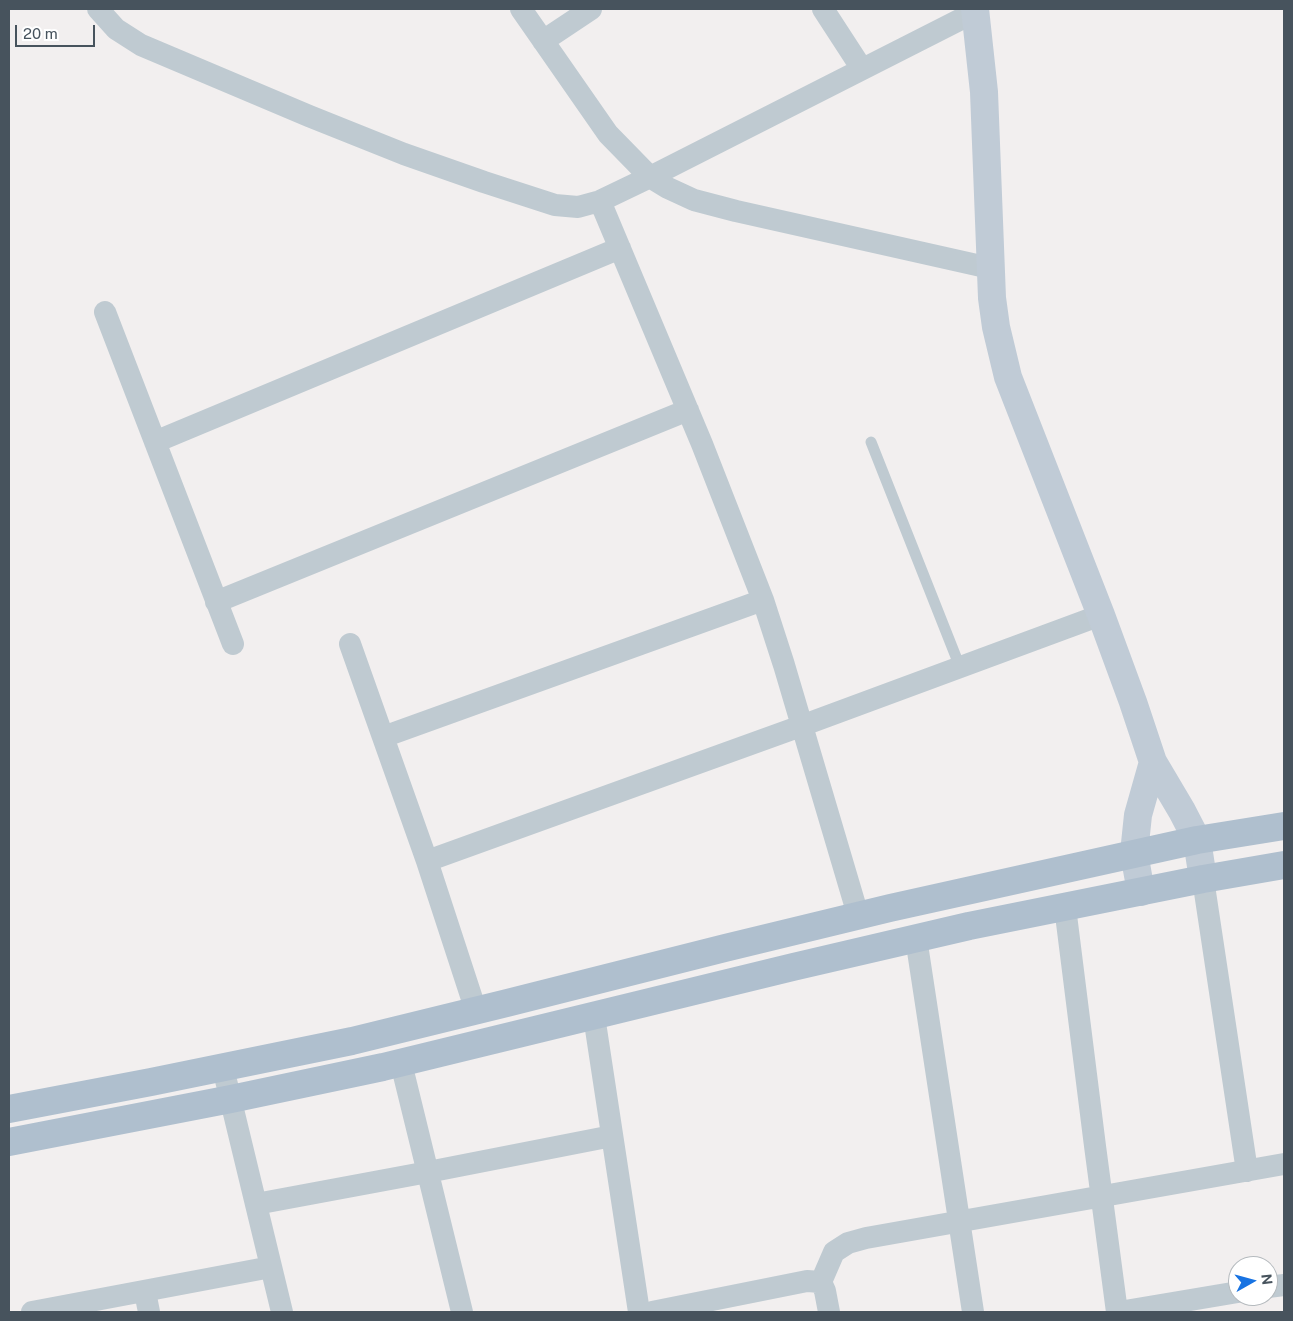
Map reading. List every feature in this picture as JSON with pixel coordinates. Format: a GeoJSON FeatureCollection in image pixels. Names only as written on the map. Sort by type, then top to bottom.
{"type":"FeatureCollection","features":[{"type":"Feature","properties":{"kind":"main road"},"geometry":{"type":"LineString","coordinates":[[9,1109],[352,1041],[734,945],[995,884],[1197,840],[1284,826]]}},
{"type":"Feature","properties":{"kind":"main road"},"geometry":{"type":"LineString","coordinates":[[9,1142],[230,1099],[401,1063],[969,926],[1203,879],[1284,865]]}},
{"type":"Feature","properties":{"kind":"street"},"geometry":{"type":"LineString","coordinates":[[98,9],[116,29],[141,44],[309,116],[404,154],[484,182],[555,205],[578,207],[600,201],[650,177],[975,10],[984,92],[990,268],[996,327],[1008,377],[1134,702],[1153,762],[1182,810],[1197,840],[1247,1171]]}},
{"type":"Feature","properties":{"kind":"street"},"geometry":{"type":"LineString","coordinates":[[521,9],[608,134],[650,177],[668,188],[694,200],[711,205],[990,268]]}},
{"type":"Feature","properties":{"kind":"street"},"geometry":{"type":"LineString","coordinates":[[544,41],[591,9]]}},
{"type":"Feature","properties":{"kind":"street"},"geometry":{"type":"LineString","coordinates":[[823,9],[862,69]]}},
{"type":"Feature","properties":{"kind":"street"},"geometry":{"type":"LineString","coordinates":[[600,201],[702,444],[763,600],[858,916]]}},
{"type":"Feature","properties":{"kind":"street"},"geometry":{"type":"LineString","coordinates":[[155,442],[620,248]]}},
{"type":"Feature","properties":{"kind":"street"},"geometry":{"type":"LineString","coordinates":[[105,312],[233,644]]}},
{"type":"Feature","properties":{"kind":"street"},"geometry":{"type":"LineString","coordinates":[[216,602],[688,410]]}},
{"type":"Feature","properties":{"kind":"street"},"geometry":{"type":"LineString","coordinates":[[384,737],[763,600]]}},
{"type":"Feature","properties":{"kind":"street"},"geometry":{"type":"LineString","coordinates":[[427,861],[1101,615]]}},
{"type":"Feature","properties":{"kind":"street"},"geometry":{"type":"LineString","coordinates":[[350,644],[427,861],[476,1010]]}},
{"type":"Feature","properties":{"kind":"street"},"geometry":{"type":"LineString","coordinates":[[1141,892],[1134,853],[1138,815],[1153,762]]}},
{"type":"Feature","properties":{"kind":"street"},"geometry":{"type":"LineString","coordinates":[[1066,907],[1118,1312],[1228,1294]]}},
{"type":"Feature","properties":{"kind":"street"},"geometry":{"type":"LineString","coordinates":[[916,938],[973,1312]]}},
{"type":"Feature","properties":{"kind":"street"},"geometry":{"type":"LineString","coordinates":[[594,1016],[639,1312]]}},
{"type":"Feature","properties":{"kind":"street"},"geometry":{"type":"LineString","coordinates":[[401,1063],[462,1312]]}},
{"type":"Feature","properties":{"kind":"street"},"geometry":{"type":"LineString","coordinates":[[223,1068],[282,1312]]}},
{"type":"Feature","properties":{"kind":"street"},"geometry":{"type":"LineString","coordinates":[[256,1204],[612,1136]]}},
{"type":"Feature","properties":{"kind":"street"},"geometry":{"type":"LineString","coordinates":[[829,1312],[825,1291],[821,1282],[834,1252],[848,1243],[866,1238],[1284,1164]]}},
{"type":"Feature","properties":{"kind":"street"},"geometry":{"type":"LineString","coordinates":[[32,1312],[147,1302],[271,1267]]}},
{"type":"Feature","properties":{"kind":"street"},"geometry":{"type":"LineString","coordinates":[[652,1312],[807,1280],[821,1282]]}},
{"type":"Feature","properties":{"kind":"lane"},"geometry":{"type":"LineString","coordinates":[[871,442],[960,667]]}}]}
